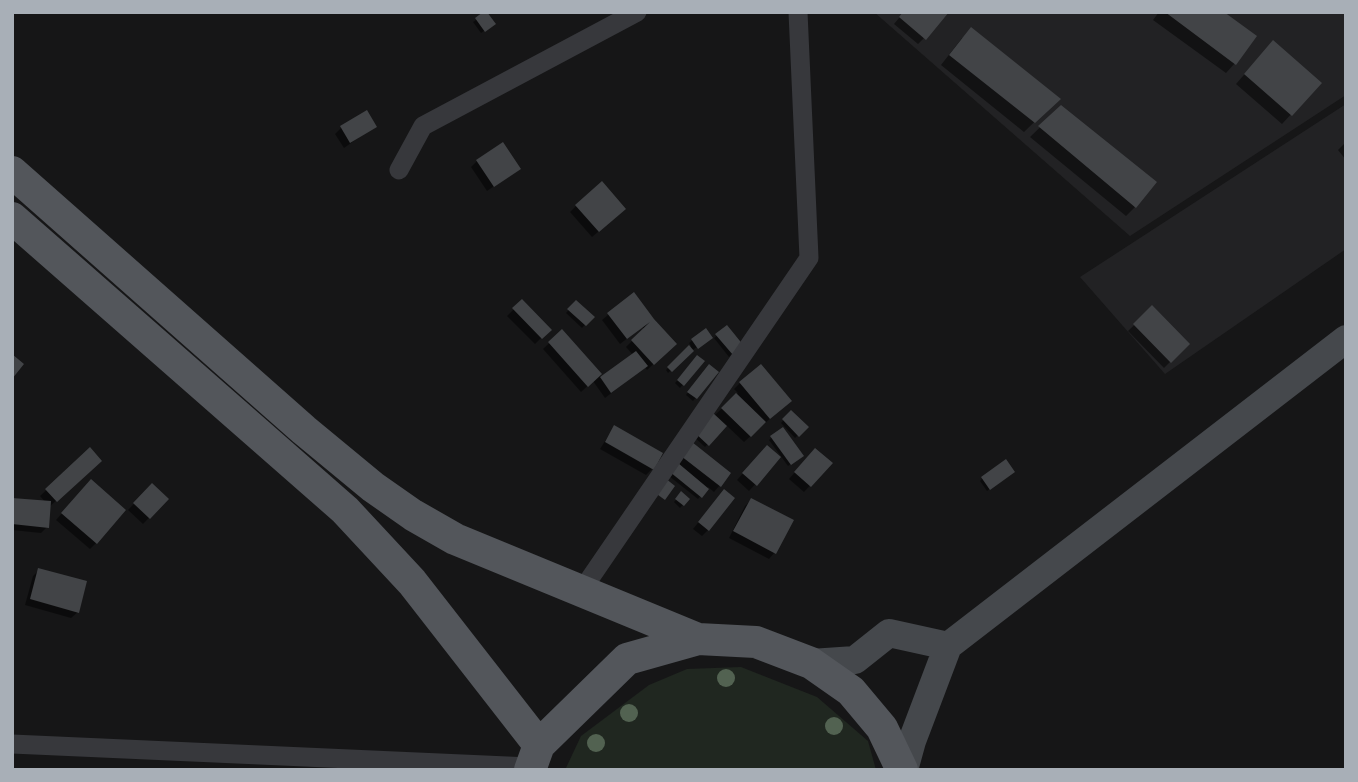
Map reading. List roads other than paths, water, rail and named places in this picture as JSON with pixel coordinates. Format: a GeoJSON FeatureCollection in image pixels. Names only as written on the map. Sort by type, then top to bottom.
{"type":"FeatureCollection","features":[{"type":"Feature","properties":{"kind":"main road"},"geometry":{"type":"LineString","coordinates":[[12,172],[304,430],[373,487],[413,515],[455,539],[698,639]]}},
{"type":"Feature","properties":{"kind":"main road"},"geometry":{"type":"LineString","coordinates":[[12,218],[345,509],[412,582],[533,761],[627,659],[698,639],[756,642],[811,663],[851,691],[882,728],[903,770]]}},
{"type":"Feature","properties":{"kind":"street"},"geometry":{"type":"LineString","coordinates":[[399,170],[423,126],[637,12]]}},
{"type":"Feature","properties":{"kind":"street"},"geometry":{"type":"LineString","coordinates":[[582,590],[809,258],[798,12]]}},
{"type":"Feature","properties":{"kind":"street"},"geometry":{"type":"LineString","coordinates":[[903,770],[948,646],[1346,339]]}},
{"type":"Feature","properties":{"kind":"street"},"geometry":{"type":"LineString","coordinates":[[811,663],[855,660],[889,633],[948,646]]}},
{"type":"Feature","properties":{"kind":"street"},"geometry":{"type":"LineString","coordinates":[[12,744],[533,761]]}}]}
